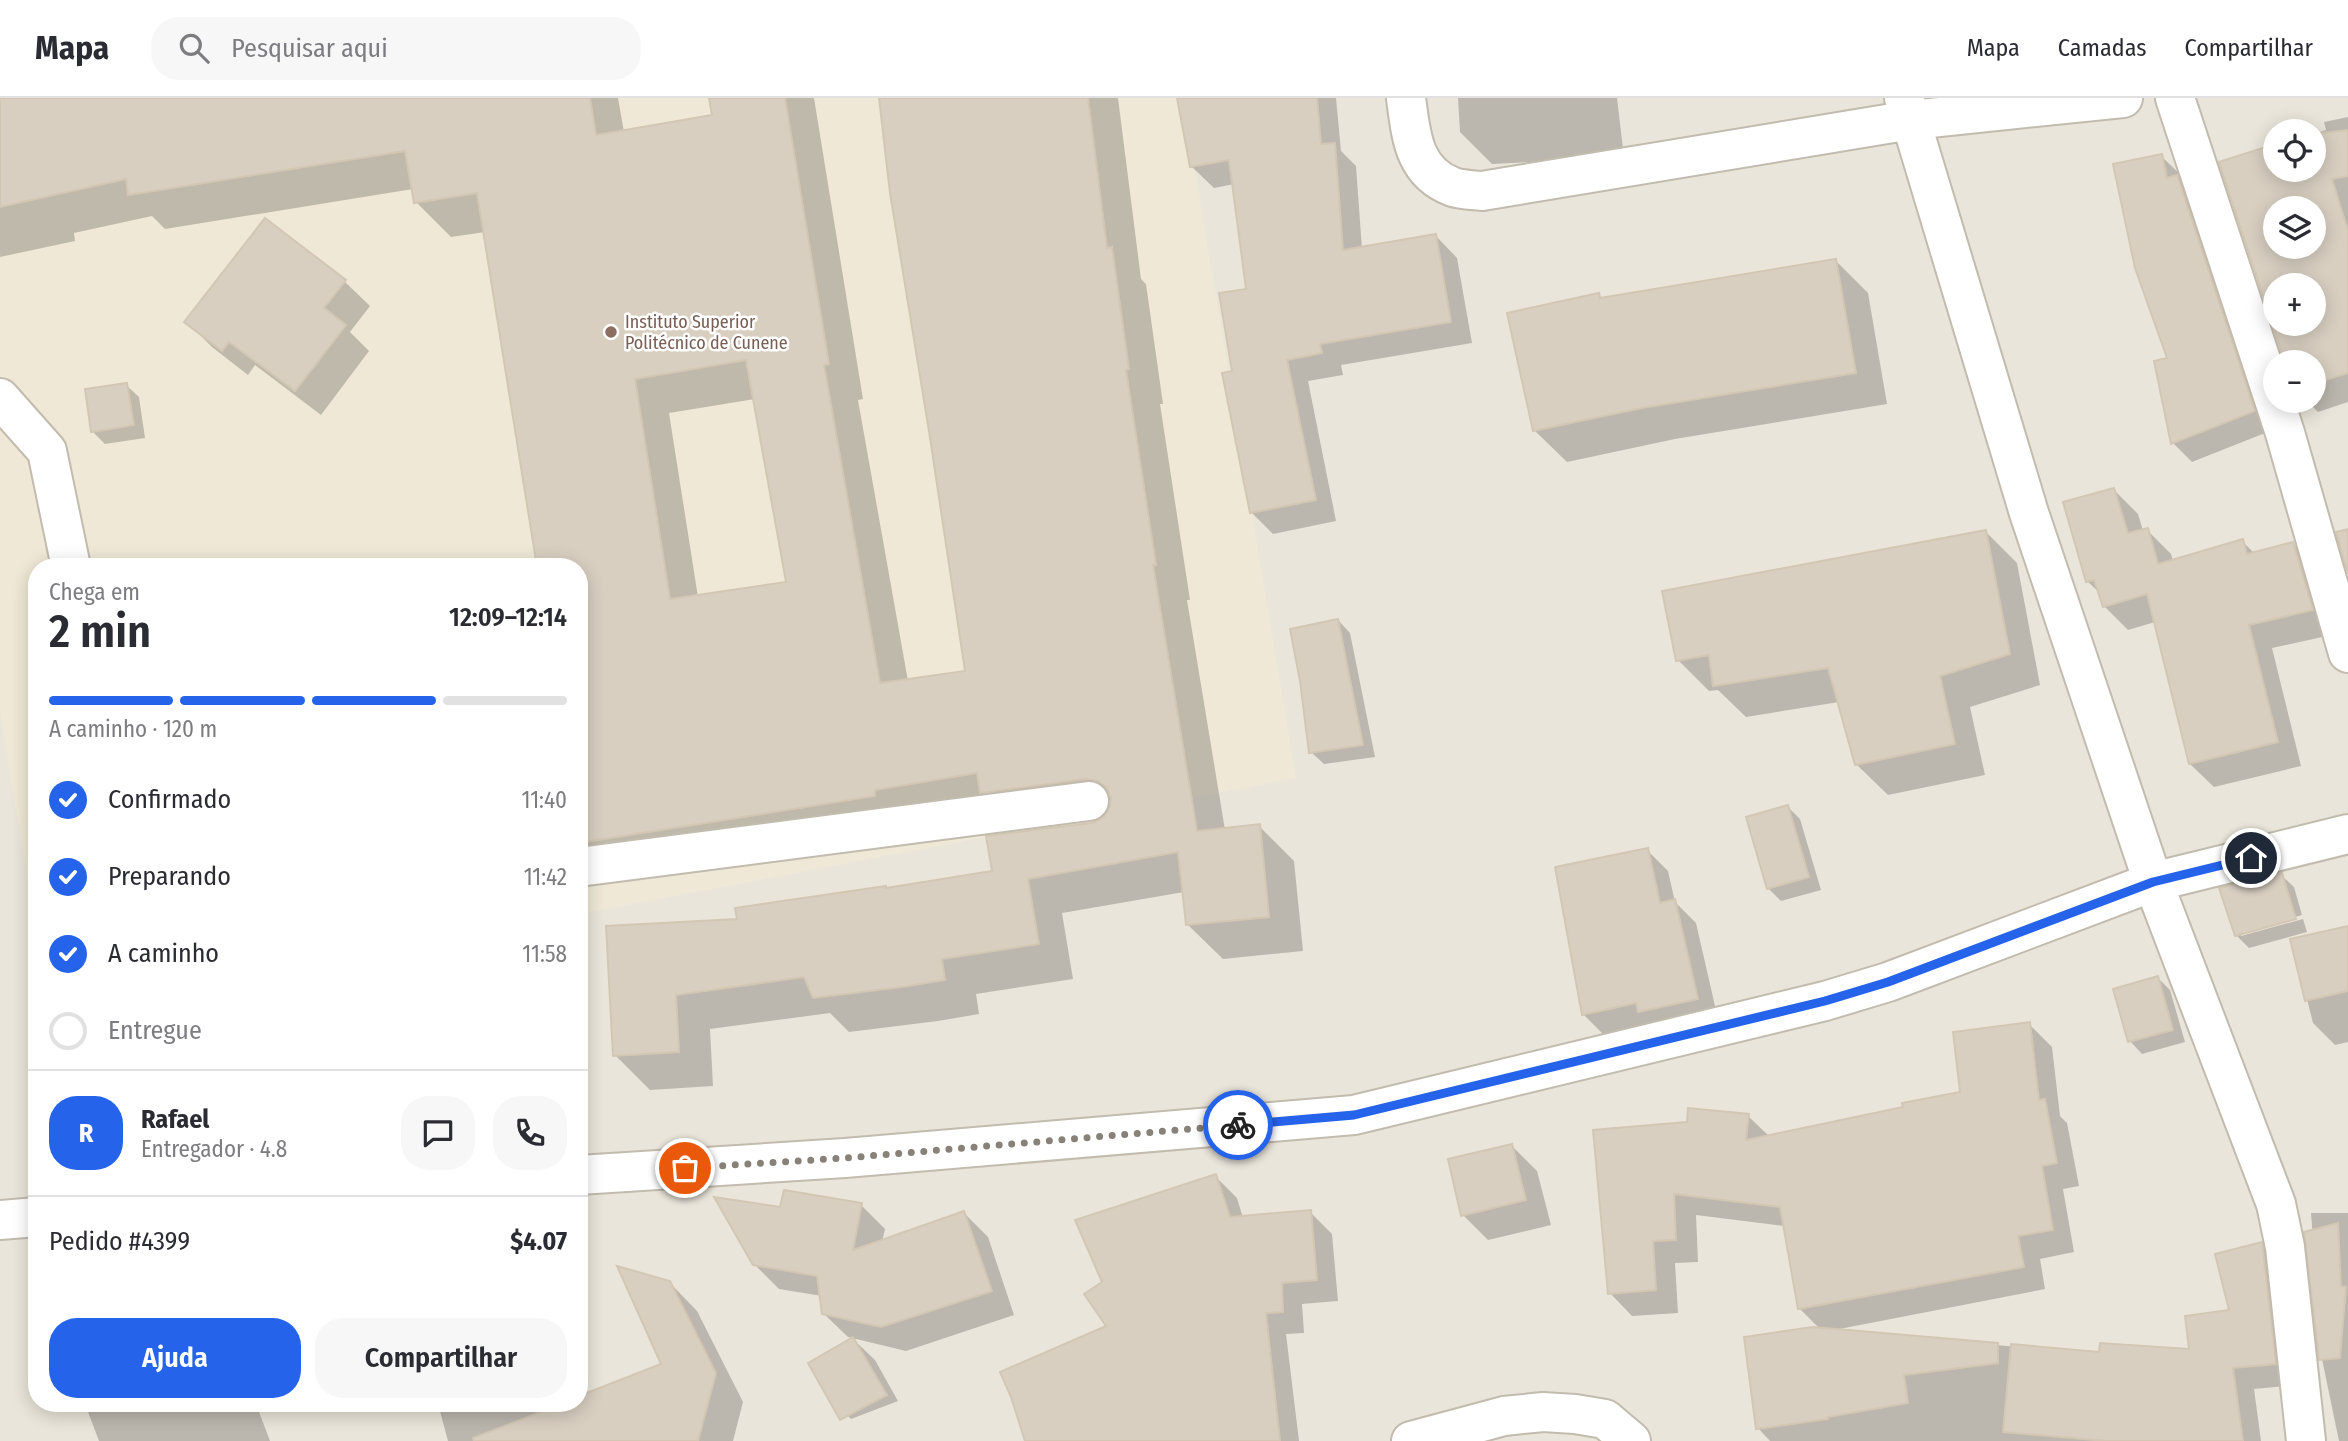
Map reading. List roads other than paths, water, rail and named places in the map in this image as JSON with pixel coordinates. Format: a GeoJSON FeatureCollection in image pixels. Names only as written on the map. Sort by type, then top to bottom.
{"type":"FeatureCollection","features":[{"type":"Feature","properties":{"kind":"lane"},"geometry":{"type":"LineString","coordinates":[[1406,98],[1413,146],[1428,171],[1454,187],[1482,191],[1908,109],[2123,98]]}},
{"type":"Feature","properties":{"kind":"lane"},"geometry":{"type":"LineString","coordinates":[[2175,98],[2285,433],[2348,653]]}},
{"type":"Feature","properties":{"kind":"lane"},"geometry":{"type":"LineString","coordinates":[[1908,109],[2029,513],[2153,882],[2276,1204],[2285,1247],[2306,1441]]}},
{"type":"Feature","properties":{"kind":"lane"},"geometry":{"type":"LineString","coordinates":[[0,398],[47,451],[69,558]]}},
{"type":"Feature","properties":{"kind":"lane"},"geometry":{"type":"LineString","coordinates":[[588,866],[1089,801]]}},
{"type":"Feature","properties":{"kind":"lane"},"geometry":{"type":"LineString","coordinates":[[588,1174],[859,1157],[1354,1115],[1825,1001],[1888,982],[2153,882],[2348,834]]}},
{"type":"Feature","properties":{"kind":"lane"},"geometry":{"type":"LineString","coordinates":[[0,1220],[28,1218]]}},
{"type":"Feature","properties":{"kind":"lane"},"geometry":{"type":"LineString","coordinates":[[1411,1441],[1504,1416],[1543,1412],[1575,1413],[1605,1419],[1631,1441]]}},
{"type":"Feature","properties":{"kind":"place","name":"Instituto Superior Politécnico de Cunene"},"geometry":{"type":"Point","coordinates":[611,332]}}]}
